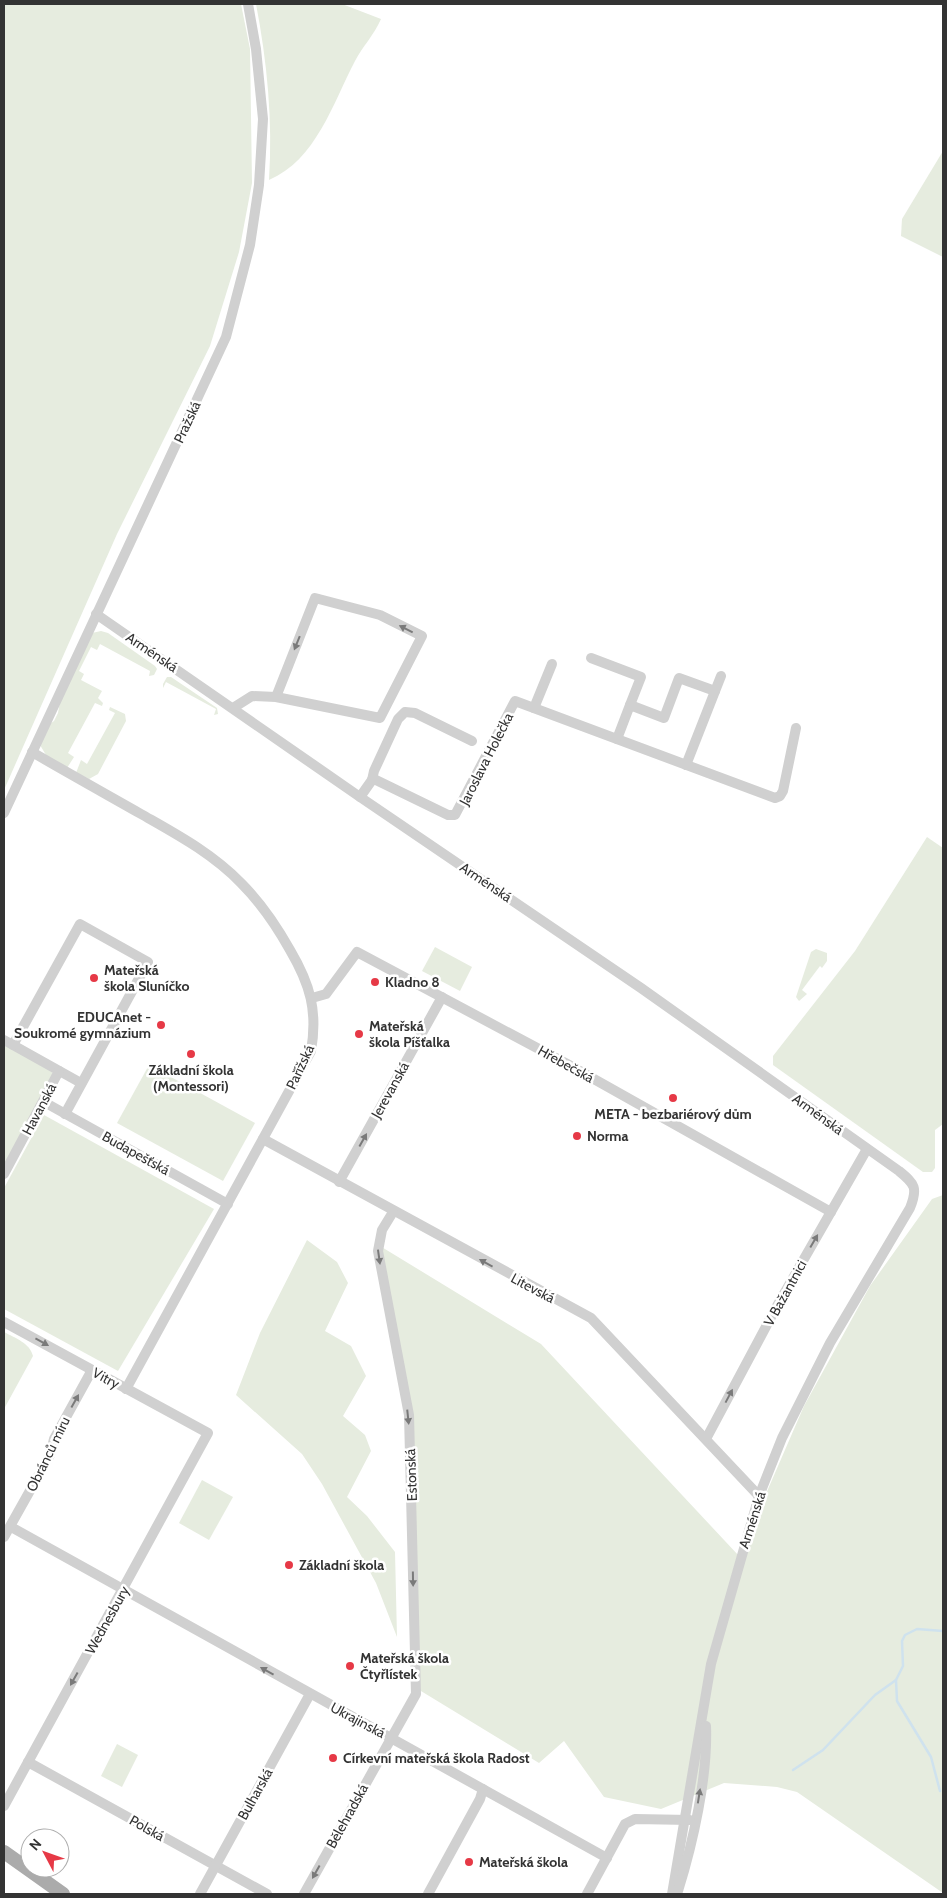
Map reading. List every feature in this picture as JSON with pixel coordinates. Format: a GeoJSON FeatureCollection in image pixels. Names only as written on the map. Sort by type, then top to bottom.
{"type":"FeatureCollection","features":[{"type":"Feature","properties":{"kind":"main road"},"geometry":{"type":"LineString","coordinates":[[4,1852],[63,1894]]}},
{"type":"Feature","properties":{"kind":"street","name":"Pražská"},"geometry":{"type":"LineString","coordinates":[[4,813],[226,337],[236,304],[250,245],[255,211],[263,120],[256,49],[248,4]]}},
{"type":"Feature","properties":{"kind":"street"},"geometry":{"type":"LineString","coordinates":[[233,708],[252,696],[276,697],[380,718],[422,636],[380,615],[315,598],[276,697]]}},
{"type":"Feature","properties":{"kind":"street","name":"Arménská"},"geometry":{"type":"LineString","coordinates":[[96,614],[360,797],[641,988],[909,1179],[915,1188],[915,1196],[907,1213],[840,1324],[795,1410],[759,1496],[711,1664],[672,1894]]}},
{"type":"Feature","properties":{"kind":"street"},"geometry":{"type":"LineString","coordinates":[[592,658],[641,677],[617,739]]}},
{"type":"Feature","properties":{"kind":"street"},"geometry":{"type":"LineString","coordinates":[[552,664],[534,708],[775,798],[780,796],[783,791],[796,728]]}},
{"type":"Feature","properties":{"kind":"street"},"geometry":{"type":"LineString","coordinates":[[686,765],[721,676]]}},
{"type":"Feature","properties":{"kind":"street"},"geometry":{"type":"LineString","coordinates":[[630,705],[664,718],[679,678],[715,691]]}},
{"type":"Feature","properties":{"kind":"street","name":"Jaroslava Holečka"},"geometry":{"type":"LineString","coordinates":[[372,780],[448,815],[455,815],[515,701],[534,708]]}},
{"type":"Feature","properties":{"kind":"street","name":"Jaroslava Holečka"},"geometry":{"type":"LineString","coordinates":[[360,797],[372,780],[374,771],[398,718],[405,712],[415,713],[472,741]]}},
{"type":"Feature","properties":{"kind":"street","name":"Pařížská"},"geometry":{"type":"LineString","coordinates":[[32,752],[179,836],[207,854],[240,882],[274,920],[298,962],[312,998],[315,1028],[311,1051],[126,1389]]}},
{"type":"Feature","properties":{"kind":"street"},"geometry":{"type":"LineString","coordinates":[[65,1114],[148,962],[80,924],[8,1042],[81,1083]]}},
{"type":"Feature","properties":{"kind":"street","name":"Hřebečská"},"geometry":{"type":"LineString","coordinates":[[312,998],[326,994],[357,952],[831,1212]]}},
{"type":"Feature","properties":{"kind":"street","name":"Jerevanská"},"geometry":{"type":"LineString","coordinates":[[339,1182],[442,997]]}},
{"type":"Feature","properties":{"kind":"street","name":"Havanská"},"geometry":{"type":"LineString","coordinates":[[4,1174],[59,1071]]}},
{"type":"Feature","properties":{"kind":"street","name":"Budapešťská"},"geometry":{"type":"LineString","coordinates":[[44,1102],[228,1204]]}},
{"type":"Feature","properties":{"kind":"street","name":"Litevská"},"geometry":{"type":"LineString","coordinates":[[263,1139],[393,1212],[591,1318],[759,1496]]}},
{"type":"Feature","properties":{"kind":"street","name":"V Bažantnici"},"geometry":{"type":"LineString","coordinates":[[706,1439],[867,1149]]}},
{"type":"Feature","properties":{"kind":"street","name":"Estonská"},"geometry":{"type":"LineString","coordinates":[[390,1737],[416,1694],[414,1688],[412,1491],[409,1415],[378,1251],[382,1230],[393,1212]]}},
{"type":"Feature","properties":{"kind":"street","name":"Vitry"},"geometry":{"type":"LineString","coordinates":[[4,1322],[208,1433]]}},
{"type":"Feature","properties":{"kind":"street","name":"Obránců míru"},"geometry":{"type":"LineString","coordinates":[[4,1537],[50,1455],[54,1439],[92,1370]]}},
{"type":"Feature","properties":{"kind":"street","name":"Wednesbury"},"geometry":{"type":"LineString","coordinates":[[4,1806],[208,1433]]}},
{"type":"Feature","properties":{"kind":"street","name":"Ukrajinská"},"geometry":{"type":"LineString","coordinates":[[11,1527],[123,1591],[607,1858]]}},
{"type":"Feature","properties":{"kind":"street","name":"Bulharská"},"geometry":{"type":"LineString","coordinates":[[200,1894],[310,1694]]}},
{"type":"Feature","properties":{"kind":"street"},"geometry":{"type":"LineString","coordinates":[[677,1894],[688,1860],[696,1814],[706,1740],[705,1699]]}},
{"type":"Feature","properties":{"kind":"street"},"geometry":{"type":"LineString","coordinates":[[670,1818],[684,1808],[702,1719]]}},
{"type":"Feature","properties":{"kind":"street","name":"Bělehradská"},"geometry":{"type":"LineString","coordinates":[[304,1894],[390,1737]]}},
{"type":"Feature","properties":{"kind":"street","name":"Polská"},"geometry":{"type":"LineString","coordinates":[[28,1762],[267,1894]]}},
{"type":"Feature","properties":{"kind":"street"},"geometry":{"type":"LineString","coordinates":[[428,1894],[484,1789]]}},
{"type":"Feature","properties":{"kind":"street"},"geometry":{"type":"LineString","coordinates":[[685,1821],[689,1821],[696,1814]]}},
{"type":"Feature","properties":{"kind":"street"},"geometry":{"type":"LineString","coordinates":[[670,1818],[680,1826],[683,1837]]}},
{"type":"Feature","properties":{"kind":"street"},"geometry":{"type":"LineString","coordinates":[[587,1894],[626,1824],[635,1819],[681,1818],[685,1821],[689,1830],[677,1894]]}},
{"type":"Feature","properties":{"kind":"shaded area"},"geometry":{"type":"Polygon","coordinates":[[[4,4],[241,4],[250,49],[252,183],[239,252],[210,346],[117,534],[4,790],[4,4]]]}},
{"type":"Feature","properties":{"kind":"shaded area"},"geometry":{"type":"Polygon","coordinates":[[[256,4],[342,4],[381,19],[361,50],[331,112],[311,145],[285,171],[269,180],[270,113],[256,4]]]}},
{"type":"Feature","properties":{"kind":"shaded area"},"geometry":{"type":"Polygon","coordinates":[[[943,151],[943,257],[901,236],[902,219],[943,151]]]}},
{"type":"Feature","properties":{"kind":"shaded area"},"geometry":{"type":"Polygon","coordinates":[[[101,631],[108,633],[157,669],[154,675],[149,676],[150,671],[100,644],[97,650],[91,647],[79,671],[84,674],[81,680],[102,691],[98,698],[103,703],[102,706],[95,703],[68,753],[74,757],[67,768],[46,755],[40,745],[47,726],[54,721],[58,713],[61,696],[92,633],[101,631]]]}},
{"type":"Feature","properties":{"kind":"shaded area"},"geometry":{"type":"Polygon","coordinates":[[[167,677],[171,677],[217,708],[218,714],[214,715],[216,709],[166,682],[163,688],[167,677]]]}},
{"type":"Feature","properties":{"kind":"shaded area"},"geometry":{"type":"Polygon","coordinates":[[[110,707],[125,714],[126,721],[98,774],[89,779],[76,773],[81,760],[87,764],[115,713],[109,710],[110,707]]]}},
{"type":"Feature","properties":{"kind":"shaded area"},"geometry":{"type":"Polygon","coordinates":[[[927,837],[943,848],[943,1124],[935,1130],[935,1168],[932,1172],[923,1172],[773,1065],[773,1056],[855,951],[927,837]]]}},
{"type":"Feature","properties":{"kind":"shaded area"},"geometry":{"type":"Polygon","coordinates":[[[435,947],[472,967],[460,991],[422,971],[435,947]]]}},
{"type":"Feature","properties":{"kind":"shaded area"},"geometry":{"type":"Polygon","coordinates":[[[816,949],[827,953],[827,961],[822,968],[820,966],[802,990],[807,994],[799,1001],[796,997],[811,952],[816,949]]]}},
{"type":"Feature","properties":{"kind":"shaded area"},"geometry":{"type":"Polygon","coordinates":[[[4,1042],[51,1069],[53,1074],[4,1168],[4,1042]]]}},
{"type":"Feature","properties":{"kind":"shaded area"},"geometry":{"type":"Polygon","coordinates":[[[149,1065],[255,1123],[223,1181],[117,1123],[149,1065]]]}},
{"type":"Feature","properties":{"kind":"shaded area"},"geometry":{"type":"Polygon","coordinates":[[[44,1115],[214,1209],[118,1371],[4,1309],[4,1188],[44,1115]]]}},
{"type":"Feature","properties":{"kind":"shaded area"},"geometry":{"type":"Polygon","coordinates":[[[943,1195],[943,1893],[797,1792],[777,1787],[724,1783],[661,1809],[604,1797],[564,1741],[539,1763],[416,1688],[412,1417],[380,1246],[541,1344],[739,1556],[804,1406],[870,1286],[932,1199],[943,1195]]]}},
{"type":"Feature","properties":{"kind":"shaded area"},"geometry":{"type":"Polygon","coordinates":[[[307,1240],[337,1262],[348,1283],[325,1331],[351,1346],[366,1376],[343,1416],[365,1435],[371,1451],[347,1497],[367,1516],[395,1552],[397,1637],[376,1583],[322,1484],[302,1454],[236,1395],[260,1333],[307,1240]]]}},
{"type":"Feature","properties":{"kind":"shaded area"},"geometry":{"type":"Polygon","coordinates":[[[4,1332],[25,1344],[33,1356],[4,1409],[4,1332]]]}},
{"type":"Feature","properties":{"kind":"shaded area"},"geometry":{"type":"Polygon","coordinates":[[[202,1480],[233,1497],[209,1540],[179,1523],[202,1480]]]}},
{"type":"Feature","properties":{"kind":"shaded area"},"geometry":{"type":"Polygon","coordinates":[[[117,1744],[138,1755],[122,1787],[101,1776],[117,1744]]]}},
{"type":"Feature","properties":{"kind":"waterway"},"geometry":{"type":"LineString","coordinates":[[793,1770],[823,1750],[875,1695],[896,1680],[903,1666],[902,1641],[905,1635],[917,1629],[943,1631]]}},
{"type":"Feature","properties":{"kind":"waterway"},"geometry":{"type":"LineString","coordinates":[[896,1680],[897,1701],[931,1757],[940,1791]]}},
{"type":"Feature","properties":{"kind":"place","name":"Mateřská škola Sluníčko"},"geometry":{"type":"Point","coordinates":[94,978]}},
{"type":"Feature","properties":{"kind":"place","name":"Kladno 8"},"geometry":{"type":"Point","coordinates":[375,982]}},
{"type":"Feature","properties":{"kind":"place","name":"EDUCAnet - Soukromé gymnázium"},"geometry":{"type":"Point","coordinates":[161,1025]}},
{"type":"Feature","properties":{"kind":"place","name":"Mateřská škola Píšťalka"},"geometry":{"type":"Point","coordinates":[359,1034]}},
{"type":"Feature","properties":{"kind":"place","name":"Základní škola (Montessori)"},"geometry":{"type":"Point","coordinates":[191,1054]}},
{"type":"Feature","properties":{"kind":"place","name":"META - bezbariérový dům"},"geometry":{"type":"Point","coordinates":[673,1098]}},
{"type":"Feature","properties":{"kind":"place","name":"Norma"},"geometry":{"type":"Point","coordinates":[577,1136]}},
{"type":"Feature","properties":{"kind":"place","name":"Základní škola"},"geometry":{"type":"Point","coordinates":[289,1565]}},
{"type":"Feature","properties":{"kind":"place","name":"Mateřská škola Čtyřlístek"},"geometry":{"type":"Point","coordinates":[350,1666]}},
{"type":"Feature","properties":{"kind":"place","name":"Církevní mateřská škola Radost"},"geometry":{"type":"Point","coordinates":[333,1758]}},
{"type":"Feature","properties":{"kind":"place","name":"Mateřská škola"},"geometry":{"type":"Point","coordinates":[469,1862]}}]}
